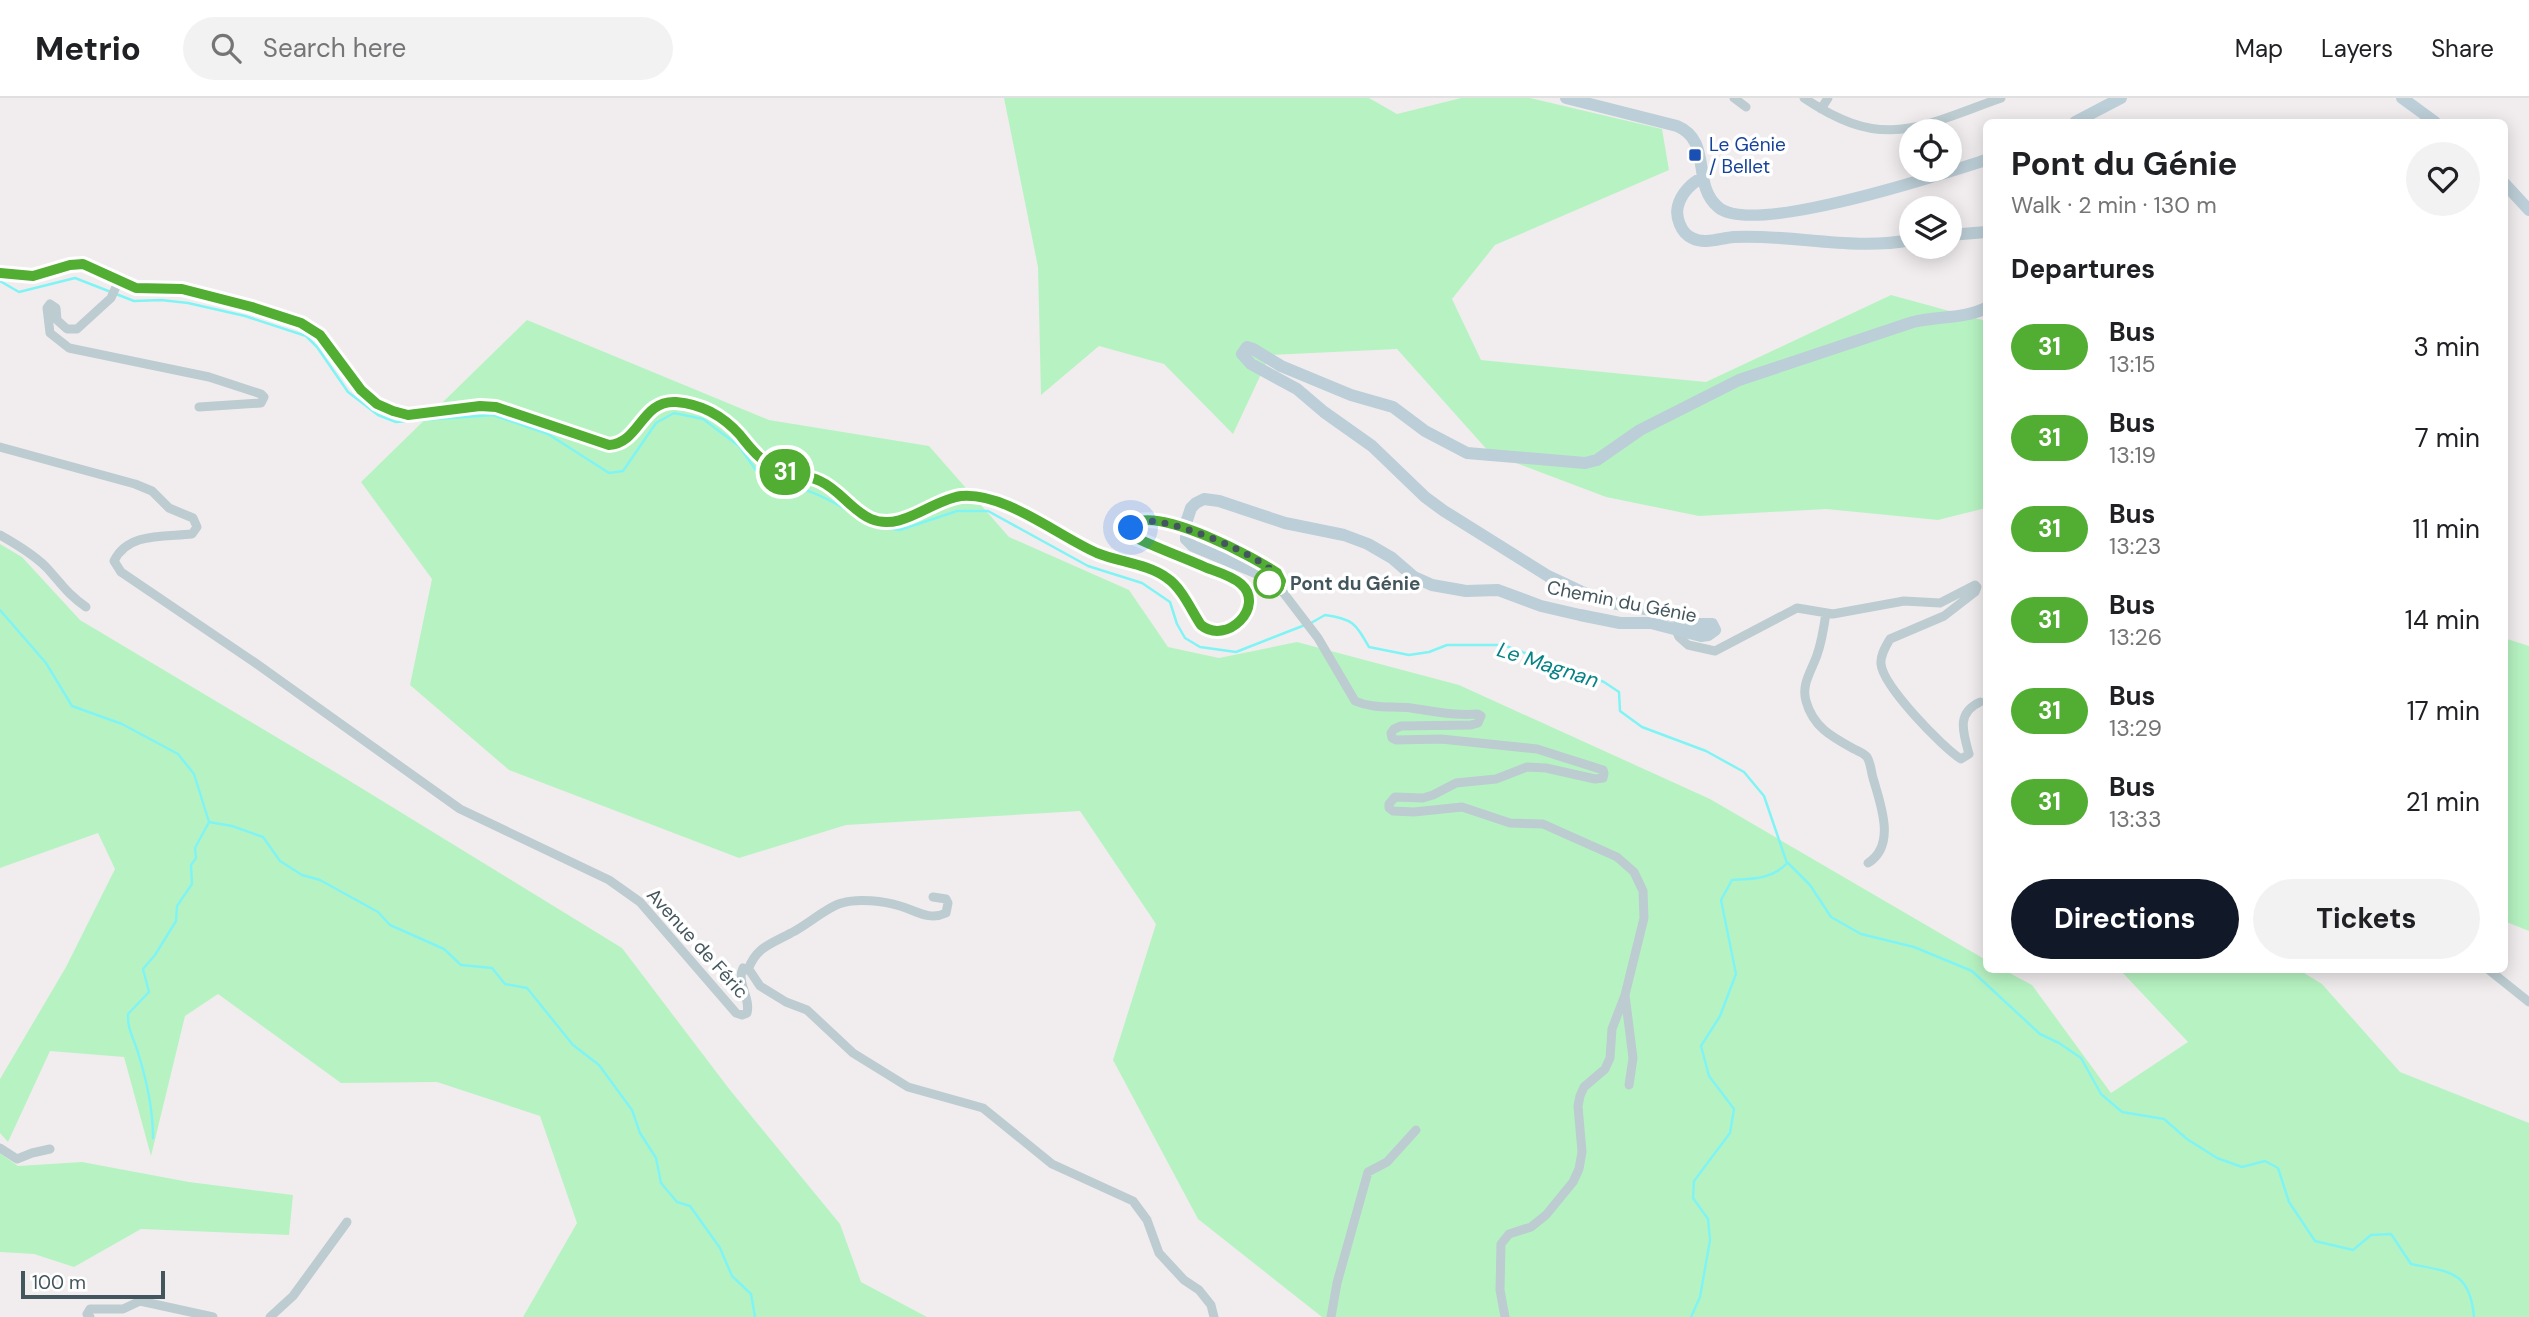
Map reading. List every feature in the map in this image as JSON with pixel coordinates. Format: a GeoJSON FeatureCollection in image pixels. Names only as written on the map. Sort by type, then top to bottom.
{"type":"FeatureCollection","features":[{"type":"Feature","properties":{"kind":"street"},"geometry":{"type":"LineString","coordinates":[[1566,98],[1682,128],[1693,138],[1699,150],[1702,178],[1709,196],[1718,208],[1734,215],[1755,216],[1870,195],[1983,161]]}},
{"type":"Feature","properties":{"kind":"street"},"geometry":{"type":"LineString","coordinates":[[1734,98],[1746,107]]}},
{"type":"Feature","properties":{"kind":"street"},"geometry":{"type":"LineString","coordinates":[[1804,98],[1849,123],[1891,131],[1915,128],[2001,98]]}},
{"type":"Feature","properties":{"kind":"street"},"geometry":{"type":"LineString","coordinates":[[1821,109],[1828,98]]}},
{"type":"Feature","properties":{"kind":"street"},"geometry":{"type":"LineString","coordinates":[[2081,119],[2121,98]]}},
{"type":"Feature","properties":{"kind":"street"},"geometry":{"type":"LineString","coordinates":[[2402,98],[2431,119]]}},
{"type":"Feature","properties":{"kind":"street"},"geometry":{"type":"LineString","coordinates":[[1702,178],[1686,190],[1679,201],[1677,212],[1686,234],[1700,241],[1734,237],[1868,245],[1899,241]]}},
{"type":"Feature","properties":{"kind":"street"},"geometry":{"type":"LineString","coordinates":[[2508,187],[2529,210]]}},
{"type":"Feature","properties":{"kind":"street"},"geometry":{"type":"LineString","coordinates":[[1962,234],[1983,232]]}},
{"type":"Feature","properties":{"kind":"street"},"geometry":{"type":"LineString","coordinates":[[0,273],[33,276],[83,264],[117,283],[136,288],[182,289],[265,310],[301,323],[320,335],[361,390],[377,404],[408,415],[480,406],[496,407],[609,445],[627,440],[650,410],[662,403],[673,402],[702,408],[719,416],[769,464],[784,472],[819,481],[835,490],[869,518],[893,522],[935,503],[964,496],[980,497],[1000,504],[1094,551],[1168,578],[1207,630],[1227,630],[1241,620],[1248,606],[1249,596],[1243,586],[1227,576],[1132,536],[1130,533],[1133,523],[1144,520],[1168,523],[1222,542],[1277,573],[1281,581],[1279,587]]}},
{"type":"Feature","properties":{"kind":"street"},"geometry":{"type":"LineString","coordinates":[[117,283],[110,298],[76,328],[67,329],[57,320],[56,308],[50,304],[47,308],[50,333],[69,348],[209,377],[264,397],[261,402],[199,407]]}},
{"type":"Feature","properties":{"kind":"street","name":"Chemin du Génie"},"geometry":{"type":"LineString","coordinates":[[1505,1317],[1500,1290],[1503,1238],[1531,1227],[1546,1215],[1573,1182],[1579,1169],[1580,1096],[1584,1087],[1605,1069],[1612,1049],[1612,1028],[1625,995],[1645,904],[1639,881],[1628,864],[1537,822],[1510,822],[1462,807],[1414,812],[1393,811],[1389,804],[1395,797],[1433,796],[1456,783],[1496,779],[1527,767],[1601,779],[1604,776],[1603,770],[1537,750],[1441,738],[1396,740],[1391,733],[1401,726],[1471,725],[1478,723],[1481,716],[1366,706],[1355,701],[1318,638],[1290,598],[1279,587],[1274,587],[1261,573],[1192,546],[1186,539],[1187,520],[1196,503],[1204,499],[1219,501],[1285,523],[1344,535],[1368,544],[1392,558],[1414,577],[1432,585],[1466,590],[1498,590],[1541,606],[1580,615],[1620,623],[1651,623],[1701,636],[1716,630],[1712,624],[1694,624],[1662,612],[1601,601],[1548,576],[1425,497],[1372,446],[1297,389],[1244,359],[1242,354],[1247,348],[1253,349],[1281,366],[1393,407],[1425,431],[1467,453],[1585,463],[1597,460],[1640,430],[1739,380],[1913,322],[1971,315],[1983,309]]}},
{"type":"Feature","properties":{"kind":"street","name":"Avenue de Féric"},"geometry":{"type":"LineString","coordinates":[[0,447],[135,484],[152,491],[169,508],[193,518],[197,527],[192,534],[138,539],[120,549],[114,561],[121,572],[386,754],[460,809],[609,880],[639,902],[736,1013],[747,1013],[749,1007],[740,973],[743,968],[748,970],[760,986],[807,1010],[853,1053],[908,1087],[983,1108],[1052,1164],[1133,1201],[1147,1220],[1159,1253],[1184,1280],[1199,1290],[1210,1305],[1214,1317]]}},
{"type":"Feature","properties":{"kind":"street"},"geometry":{"type":"LineString","coordinates":[[0,535],[45,566],[68,594],[86,607]]}},
{"type":"Feature","properties":{"kind":"street"},"geometry":{"type":"LineString","coordinates":[[1676,630],[1688,645],[1714,650],[1797,608],[1843,613],[1904,601],[1940,603],[1975,585],[1975,592],[1944,616],[1890,639],[1881,658],[1881,667],[1891,685],[1917,718],[1961,759],[1969,754],[1963,718],[1969,707],[1980,702]]}},
{"type":"Feature","properties":{"kind":"street"},"geometry":{"type":"LineString","coordinates":[[1826,612],[1820,642],[1808,674],[1805,696],[1811,716],[1819,727],[1862,753],[1869,761],[1885,818],[1882,844],[1874,860],[1868,863]]}},
{"type":"Feature","properties":{"kind":"street"},"geometry":{"type":"LineString","coordinates":[[748,970],[758,951],[815,920],[837,904],[858,901],[901,906],[918,914],[938,916],[946,913],[946,899],[933,897]]}},
{"type":"Feature","properties":{"kind":"street"},"geometry":{"type":"LineString","coordinates":[[2493,973],[2529,1002]]}},
{"type":"Feature","properties":{"kind":"street"},"geometry":{"type":"LineString","coordinates":[[1625,995],[1633,1058],[1629,1085]]}},
{"type":"Feature","properties":{"kind":"street"},"geometry":{"type":"LineString","coordinates":[[1331,1317],[1337,1283],[1368,1172],[1387,1162],[1416,1130]]}},
{"type":"Feature","properties":{"kind":"street"},"geometry":{"type":"LineString","coordinates":[[0,1148],[17,1159],[50,1149]]}},
{"type":"Feature","properties":{"kind":"street"},"geometry":{"type":"LineString","coordinates":[[270,1317],[293,1296],[347,1222]]}},
{"type":"Feature","properties":{"kind":"street"},"geometry":{"type":"LineString","coordinates":[[90,1317],[87,1311],[90,1309],[123,1309],[140,1301],[213,1317]]}},
{"type":"Feature","properties":{"kind":"green space"},"geometry":{"type":"Polygon","coordinates":[[[1004,98],[1369,98],[1397,114],[1461,98],[1530,98],[1662,129],[1669,170],[1495,245],[1452,299],[1481,360],[1706,382],[1891,295],[1983,320],[1983,509],[1938,520],[1826,509],[1699,516],[1606,497],[1490,453],[1397,349],[1270,355],[1233,434],[1164,364],[1099,346],[1041,395],[1038,267],[1004,98]]]}},
{"type":"Feature","properties":{"kind":"green space"},"geometry":{"type":"Polygon","coordinates":[[[527,320],[769,420],[929,446],[1009,537],[1129,590],[1168,647],[1219,658],[1297,642],[1459,685],[1710,799],[1983,958],[1983,973],[2010,973],[2032,985],[2111,1093],[2188,1042],[2123,973],[2304,973],[2322,984],[2400,1072],[2529,1123],[2529,1317],[1322,1317],[1198,1219],[1113,1060],[1156,924],[1080,811],[846,825],[739,858],[509,770],[410,685],[432,579],[361,482],[527,320]]]}},
{"type":"Feature","properties":{"kind":"green space"},"geometry":{"type":"Polygon","coordinates":[[[0,544],[22,557],[80,620],[622,948],[730,1090],[840,1224],[861,1282],[927,1317],[523,1317],[577,1223],[540,1116],[437,1082],[341,1083],[218,994],[185,1016],[151,1156],[124,1057],[50,1051],[8,1142],[0,1133],[0,1079],[66,967],[115,869],[98,833],[0,868],[0,544]]]}},
{"type":"Feature","properties":{"kind":"green space"},"geometry":{"type":"Polygon","coordinates":[[[2508,639],[2529,646],[2529,931],[2508,923],[2508,639]]]}},
{"type":"Feature","properties":{"kind":"green space"},"geometry":{"type":"Polygon","coordinates":[[[0,1153],[18,1166],[82,1162],[189,1182],[293,1195],[289,1235],[141,1229],[74,1267],[34,1254],[0,1252],[0,1153]]]}},
{"type":"Feature","properties":{"kind":"waterway","name":"Le Magnan"},"geometry":{"type":"LineString","coordinates":[[0,281],[19,292],[75,278],[134,301],[188,303],[245,316],[306,336],[317,347],[348,392],[378,415],[396,422],[493,415],[548,434],[609,473],[623,471],[656,423],[674,413],[703,419],[739,446],[762,479],[809,491],[852,513]]}},
{"type":"Feature","properties":{"kind":"waterway","name":"Le Magnan"},"geometry":{"type":"LineString","coordinates":[[887,528],[900,530],[957,511],[988,511],[1088,566],[1142,583],[1170,602],[1185,638],[1200,647],[1236,652],[1305,625]]}},
{"type":"Feature","properties":{"kind":"waterway"},"geometry":{"type":"LineString","coordinates":[[0,610],[46,663],[72,706],[122,724],[178,754],[194,774],[209,822],[232,826],[263,837],[280,861],[302,875],[320,880],[378,912],[390,925],[444,949],[461,965],[492,968],[505,984],[527,988],[573,1045],[599,1065],[632,1110],[640,1133],[656,1158],[661,1183],[677,1202],[690,1206],[720,1248],[732,1276],[751,1294],[755,1317]]}},
{"type":"Feature","properties":{"kind":"waterway","name":"Le Magnan"},"geometry":{"type":"LineString","coordinates":[[1311,623],[1325,615],[1342,618],[1356,627],[1369,647],[1409,655],[1429,652],[1447,645],[1503,645],[1604,682],[1619,692],[1620,711],[1642,727],[1706,751],[1744,772],[1764,796],[1787,863],[1769,875],[1732,880],[1721,900],[1736,974],[1720,1016],[1701,1046],[1709,1076],[1734,1109],[1730,1133],[1694,1181],[1693,1198],[1708,1219],[1710,1240],[1700,1297],[1691,1317]]}},
{"type":"Feature","properties":{"kind":"waterway"},"geometry":{"type":"LineString","coordinates":[[153,1138],[147,1086],[130,1030],[128,1014],[149,992],[143,969],[176,921],[177,906],[192,884],[191,865],[196,858],[195,848],[209,822]]}},
{"type":"Feature","properties":{"kind":"waterway"},"geometry":{"type":"LineString","coordinates":[[1788,863],[1810,885],[1831,917],[1861,934],[1914,947],[1972,971],[2040,1034],[2081,1058],[2101,1094],[2122,1112],[2164,1119],[2187,1139],[2217,1158],[2242,1167],[2265,1161],[2278,1168],[2289,1202],[2315,1241],[2353,1250],[2371,1235],[2391,1234],[2411,1264],[2447,1272],[2463,1282],[2472,1302],[2474,1317]]}},
{"type":"Feature","properties":{"kind":"bus line","name":"31"},"geometry":{"type":"LineString","coordinates":[[0,273],[33,276],[83,264],[136,288],[182,289],[278,314],[301,323],[320,335],[361,390],[377,404],[408,415],[480,406],[496,407],[609,445],[627,440],[650,410],[662,403],[689,404],[719,416],[769,464],[784,472],[819,481],[835,490],[869,518],[881,522],[893,522],[909,517],[935,503],[964,496],[980,497],[1017,511],[1094,551],[1168,578],[1207,630],[1222,632],[1241,620],[1248,606],[1249,596],[1243,586],[1227,576],[1132,536],[1130,533],[1133,523],[1144,520],[1168,523],[1222,542],[1277,573],[1281,581],[1279,587],[1274,587],[1266,578]]}},
{"type":"Feature","properties":{"kind":"place","name":"Le Génie / Bellet"},"geometry":{"type":"Point","coordinates":[1695,155]}},
{"type":"Feature","properties":{"kind":"place","name":"Pont du Génie"},"geometry":{"type":"Point","coordinates":[1269,583]}},
{"type":"Feature","properties":{"kind":"route"},"geometry":{"type":"LineString","coordinates":[[1131,528],[1133,523],[1144,520],[1168,523],[1222,542],[1277,573],[1281,581],[1279,587],[1269,583]]}}]}
